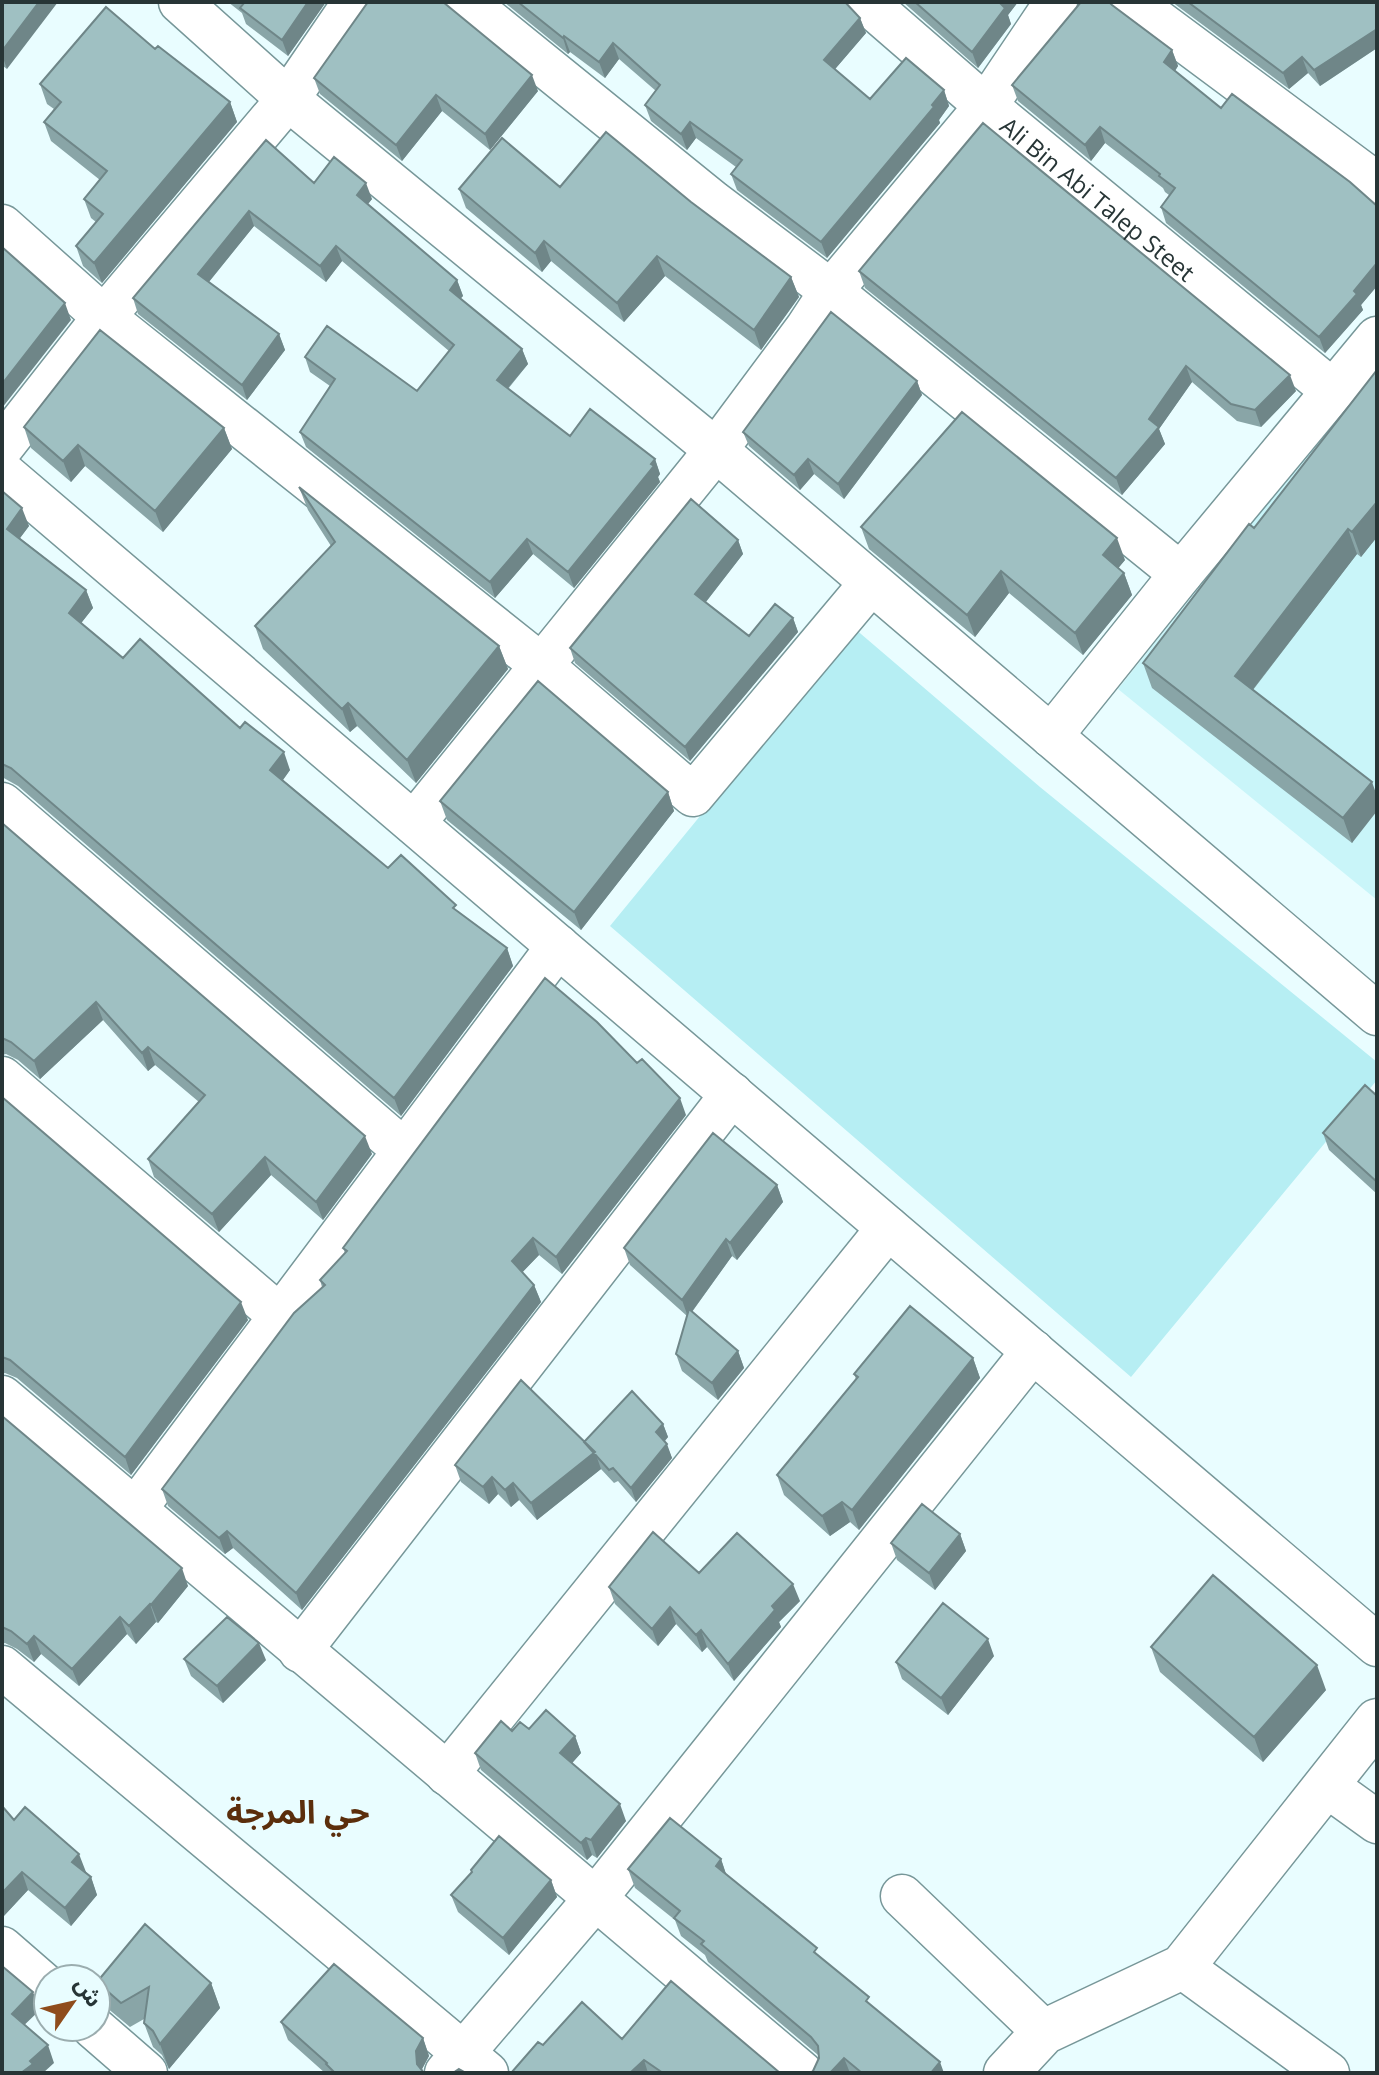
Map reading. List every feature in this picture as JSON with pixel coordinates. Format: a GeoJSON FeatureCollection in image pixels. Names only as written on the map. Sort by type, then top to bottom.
{"type":"FeatureCollection","features":[{"type":"Feature","properties":{"kind":"street"},"geometry":{"type":"LineString","coordinates":[[180,2],[288,99],[716,450],[1377,1014]]}},
{"type":"Feature","properties":{"kind":"street"},"geometry":{"type":"LineString","coordinates":[[2,447],[104,317],[288,99],[344,17],[358,2]]}},
{"type":"Feature","properties":{"kind":"street"},"geometry":{"type":"LineString","coordinates":[[466,2],[1181,574]]}},
{"type":"Feature","properties":{"kind":"street","name":"Ali Bin Abi Talep Steet"},"geometry":{"type":"LineString","coordinates":[[866,2],[986,106],[1333,391]]}},
{"type":"Feature","properties":{"kind":"street"},"geometry":{"type":"LineString","coordinates":[[414,823],[716,450],[831,291],[986,106],[1056,2]]}},
{"type":"Feature","properties":{"kind":"street"},"geometry":{"type":"LineString","coordinates":[[1132,2],[1377,184]]}},
{"type":"Feature","properties":{"kind":"street"},"geometry":{"type":"LineString","coordinates":[[2,226],[104,317],[540,664],[693,795],[871,583]]}},
{"type":"Feature","properties":{"kind":"street"},"geometry":{"type":"LineString","coordinates":[[1051,736],[1377,338]]}},
{"type":"Feature","properties":{"kind":"street"},"geometry":{"type":"LineString","coordinates":[[2,472],[1377,1645]]}},
{"type":"Feature","properties":{"kind":"street"},"geometry":{"type":"LineString","coordinates":[[2,804],[405,1151]]}},
{"type":"Feature","properties":{"kind":"street"},"geometry":{"type":"LineString","coordinates":[[134,1511],[558,946]]}},
{"type":"Feature","properties":{"kind":"street"},"geometry":{"type":"LineString","coordinates":[[2,1078],[280,1316]]}},
{"type":"Feature","properties":{"kind":"street"},"geometry":{"type":"LineString","coordinates":[[300,1651],[732,1094]]}},
{"type":"Feature","properties":{"kind":"street"},"geometry":{"type":"LineString","coordinates":[[447,1774],[888,1228]]}},
{"type":"Feature","properties":{"kind":"street"},"geometry":{"type":"LineString","coordinates":[[2,1667],[465,2066],[1033,1351]]}},
{"type":"Feature","properties":{"kind":"street"},"geometry":{"type":"LineString","coordinates":[[2,1397],[802,2073]]}},
{"type":"Feature","properties":{"kind":"street"},"geometry":{"type":"LineString","coordinates":[[1006,2073],[1044,2032],[1182,1967],[1377,1721]]}},
{"type":"Feature","properties":{"kind":"street"},"geometry":{"type":"LineString","coordinates":[[1327,1786],[1377,1822]]}},
{"type":"Feature","properties":{"kind":"street"},"geometry":{"type":"LineString","coordinates":[[902,1896],[1044,2032]]}},
{"type":"Feature","properties":{"kind":"street"},"geometry":{"type":"LineString","coordinates":[[2,1948],[32,1974]]}},
{"type":"Feature","properties":{"kind":"street"},"geometry":{"type":"LineString","coordinates":[[1182,1967],[1328,2073]]}},
{"type":"Feature","properties":{"kind":"street"},"geometry":{"type":"LineString","coordinates":[[111,2043],[140,2069]]}},
{"type":"Feature","properties":{"kind":"shaded area"},"geometry":{"type":"Polygon","coordinates":[[[1377,364],[1377,900],[1118,689],[1377,364]]]}},
{"type":"Feature","properties":{"kind":"shaded area"},"geometry":{"type":"Polygon","coordinates":[[[854,628],[1040,787],[1377,1062],[1377,1080],[1131,1377],[610,926],[854,628]]]}},
{"type":"Feature","properties":{"kind":"building"},"geometry":{"type":"Polygon","coordinates":[[[2,2],[39,2],[2,51],[2,2]]]}},
{"type":"Feature","properties":{"kind":"building"},"geometry":{"type":"Polygon","coordinates":[[[242,2],[308,2],[282,40],[240,8],[242,2]]]}},
{"type":"Feature","properties":{"kind":"building"},"geometry":{"type":"Polygon","coordinates":[[[368,2],[443,2],[532,75],[485,134],[436,95],[396,145],[314,78],[368,2]]]}},
{"type":"Feature","properties":{"kind":"building"},"geometry":{"type":"Polygon","coordinates":[[[518,2],[845,2],[860,18],[824,60],[870,99],[906,58],[944,90],[932,105],[934,107],[821,242],[731,174],[742,160],[690,122],[681,134],[645,105],[660,85],[613,43],[599,62],[518,2]]]}},
{"type":"Feature","properties":{"kind":"building"},"geometry":{"type":"Polygon","coordinates":[[[915,2],[999,2],[1005,8],[972,52],[915,2]]]}},
{"type":"Feature","properties":{"kind":"building"},"geometry":{"type":"Polygon","coordinates":[[[1081,2],[1109,2],[1172,50],[1164,62],[1221,108],[1232,94],[1350,182],[1377,206],[1377,263],[1354,291],[1357,294],[1319,337],[1161,207],[1175,188],[1160,174],[1100,127],[1085,145],[1012,85],[1081,2]]]}},
{"type":"Feature","properties":{"kind":"building"},"geometry":{"type":"Polygon","coordinates":[[[1188,2],[1377,2],[1377,29],[1314,70],[1302,57],[1283,73],[1188,2]]]}},
{"type":"Feature","properties":{"kind":"building"},"geometry":{"type":"Polygon","coordinates":[[[106,7],[155,49],[158,46],[230,102],[94,263],[76,246],[103,214],[84,199],[107,171],[44,122],[61,102],[40,84],[106,7]]]}},
{"type":"Feature","properties":{"kind":"building"},"geometry":{"type":"Polygon","coordinates":[[[983,123],[1290,375],[1255,410],[1231,404],[1186,366],[1149,419],[1159,427],[1116,478],[859,271],[983,123]]]}},
{"type":"Feature","properties":{"kind":"building"},"geometry":{"type":"Polygon","coordinates":[[[606,132],[691,202],[791,277],[754,330],[657,256],[617,303],[544,241],[535,253],[459,189],[502,138],[560,187],[606,132]]]}},
{"type":"Feature","properties":{"kind":"building"},"geometry":{"type":"Polygon","coordinates":[[[266,140],[314,183],[334,157],[366,183],[357,195],[457,280],[450,290],[522,349],[497,380],[570,436],[590,409],[655,459],[651,464],[654,466],[568,572],[527,539],[490,582],[300,432],[335,379],[305,357],[327,326],[417,391],[454,345],[336,246],[320,266],[249,211],[198,274],[279,334],[242,385],[133,298],[266,140]]]}},
{"type":"Feature","properties":{"kind":"building"},"geometry":{"type":"Polygon","coordinates":[[[2,247],[65,303],[2,384],[2,247]]]}},
{"type":"Feature","properties":{"kind":"building"},"geometry":{"type":"Polygon","coordinates":[[[831,312],[917,381],[838,484],[808,459],[794,475],[743,432],[831,312]]]}},
{"type":"Feature","properties":{"kind":"building"},"geometry":{"type":"Polygon","coordinates":[[[100,330],[224,428],[155,511],[78,445],[63,461],[24,427],[100,330]]]}},
{"type":"Feature","properties":{"kind":"building"},"geometry":{"type":"Polygon","coordinates":[[[1377,370],[1377,502],[1352,532],[1348,529],[1235,676],[1372,782],[1343,818],[1143,663],[1249,524],[1254,528],[1377,370]]]}},
{"type":"Feature","properties":{"kind":"building"},"geometry":{"type":"Polygon","coordinates":[[[962,412],[1117,538],[1103,555],[1124,573],[1075,633],[1001,571],[967,615],[861,527],[962,412]]]}},
{"type":"Feature","properties":{"kind":"building"},"geometry":{"type":"Polygon","coordinates":[[[299,487],[499,646],[407,760],[348,703],[342,709],[255,626],[335,542],[299,487]]]}},
{"type":"Feature","properties":{"kind":"building"},"geometry":{"type":"Polygon","coordinates":[[[2,491],[22,508],[7,529],[86,590],[69,613],[123,658],[140,639],[240,728],[245,722],[284,752],[270,770],[388,868],[401,855],[456,905],[453,908],[507,948],[394,1098],[11,768],[2,764],[2,491]]]}},
{"type":"Feature","properties":{"kind":"building"},"geometry":{"type":"Polygon","coordinates":[[[691,499],[738,540],[695,594],[749,636],[775,604],[793,618],[685,747],[570,648],[691,499]]]}},
{"type":"Feature","properties":{"kind":"building"},"geometry":{"type":"Polygon","coordinates":[[[538,681],[668,792],[574,912],[440,801],[538,681]]]}},
{"type":"Feature","properties":{"kind":"building"},"geometry":{"type":"Polygon","coordinates":[[[2,823],[365,1136],[316,1202],[265,1157],[212,1214],[148,1159],[205,1095],[148,1047],[142,1053],[96,1002],[34,1061],[2,1038],[2,823]]]}},
{"type":"Feature","properties":{"kind":"building"},"geometry":{"type":"Polygon","coordinates":[[[545,978],[597,1022],[637,1063],[642,1059],[680,1098],[556,1257],[533,1238],[512,1261],[534,1285],[296,1593],[227,1531],[219,1538],[162,1489],[294,1313],[325,1285],[320,1280],[347,1251],[343,1248],[545,978]]]}},
{"type":"Feature","properties":{"kind":"building"},"geometry":{"type":"Polygon","coordinates":[[[1365,1085],[1377,1096],[1377,1182],[1323,1133],[1365,1085]]]}},
{"type":"Feature","properties":{"kind":"building"},"geometry":{"type":"Polygon","coordinates":[[[2,1097],[241,1302],[125,1457],[10,1360],[2,1357],[2,1097]]]}},
{"type":"Feature","properties":{"kind":"building"},"geometry":{"type":"Polygon","coordinates":[[[713,1133],[777,1185],[730,1243],[726,1239],[682,1300],[624,1248],[713,1133]]]}},
{"type":"Feature","properties":{"kind":"building"},"geometry":{"type":"Polygon","coordinates":[[[910,1306],[973,1358],[852,1510],[842,1502],[822,1516],[777,1475],[858,1377],[854,1374],[910,1306]]]}},
{"type":"Feature","properties":{"kind":"building"},"geometry":{"type":"Polygon","coordinates":[[[689,1309],[738,1351],[712,1383],[676,1354],[689,1309]]]}},
{"type":"Feature","properties":{"kind":"building"},"geometry":{"type":"Polygon","coordinates":[[[521,1380],[595,1452],[531,1503],[513,1483],[505,1490],[492,1477],[483,1487],[455,1465],[521,1380]]]}},
{"type":"Feature","properties":{"kind":"building"},"geometry":{"type":"Polygon","coordinates":[[[632,1391],[663,1424],[656,1432],[667,1444],[631,1488],[613,1468],[609,1470],[584,1442],[632,1391]]]}},
{"type":"Feature","properties":{"kind":"building"},"geometry":{"type":"Polygon","coordinates":[[[2,1416],[182,1568],[129,1626],[120,1617],[72,1669],[34,1636],[27,1644],[2,1627],[2,1416]]]}},
{"type":"Feature","properties":{"kind":"building"},"geometry":{"type":"Polygon","coordinates":[[[922,1504],[960,1534],[929,1573],[891,1543],[922,1504]]]}},
{"type":"Feature","properties":{"kind":"building"},"geometry":{"type":"Polygon","coordinates":[[[653,1532],[699,1573],[737,1533],[793,1584],[772,1606],[775,1610],[728,1664],[701,1630],[696,1635],[670,1607],[652,1629],[609,1587],[653,1532]]]}},
{"type":"Feature","properties":{"kind":"building"},"geometry":{"type":"Polygon","coordinates":[[[1213,1575],[1317,1665],[1254,1737],[1151,1647],[1213,1575]]]}},
{"type":"Feature","properties":{"kind":"building"},"geometry":{"type":"Polygon","coordinates":[[[943,1603],[988,1639],[941,1698],[896,1662],[943,1603]]]}},
{"type":"Feature","properties":{"kind":"building"},"geometry":{"type":"Polygon","coordinates":[[[227,1617],[259,1643],[217,1686],[184,1659],[227,1617]]]}},
{"type":"Feature","properties":{"kind":"building"},"geometry":{"type":"Polygon","coordinates":[[[546,1710],[575,1736],[560,1753],[620,1804],[591,1840],[586,1838],[581,1843],[475,1753],[501,1721],[512,1731],[520,1722],[529,1729],[546,1710]]]}},
{"type":"Feature","properties":{"kind":"building"},"geometry":{"type":"Polygon","coordinates":[[[2,1806],[14,1820],[25,1807],[79,1854],[72,1862],[91,1877],[65,1908],[22,1872],[2,1893],[2,1806]]]}},
{"type":"Feature","properties":{"kind":"building"},"geometry":{"type":"Polygon","coordinates":[[[670,1818],[721,1859],[716,1866],[817,1948],[814,1952],[869,1997],[866,2001],[940,2062],[931,2073],[862,2073],[844,2058],[830,2073],[810,2073],[819,2058],[818,2046],[811,2037],[701,1944],[704,1941],[674,1918],[680,1911],[628,1869],[670,1818]]]}},
{"type":"Feature","properties":{"kind":"building"},"geometry":{"type":"Polygon","coordinates":[[[499,1836],[551,1880],[503,1938],[451,1895],[499,1836]]]}},
{"type":"Feature","properties":{"kind":"building"},"geometry":{"type":"Polygon","coordinates":[[[145,1924],[211,1983],[160,2044],[144,2023],[149,1987],[121,2003],[112,1995],[112,1964],[145,1924]]]}},
{"type":"Feature","properties":{"kind":"building"},"geometry":{"type":"Polygon","coordinates":[[[334,1964],[423,2038],[416,2051],[417,2064],[424,2073],[335,2073],[281,2022],[334,1964]]]}},
{"type":"Feature","properties":{"kind":"building"},"geometry":{"type":"Polygon","coordinates":[[[2,1966],[32,1991],[12,2014],[32,2031],[32,2043],[48,2045],[21,2073],[2,2073],[2,1966]]]}},
{"type":"Feature","properties":{"kind":"building"},"geometry":{"type":"Polygon","coordinates":[[[671,1981],[780,2073],[663,2073],[644,2060],[630,2073],[511,2073],[538,2042],[543,2045],[582,2002],[622,2039],[671,1981]]]}},
{"type":"Feature","properties":{"kind":"district","name":"حي المرجة"},"geometry":{"type":"Point","coordinates":[298,1810]}}]}
